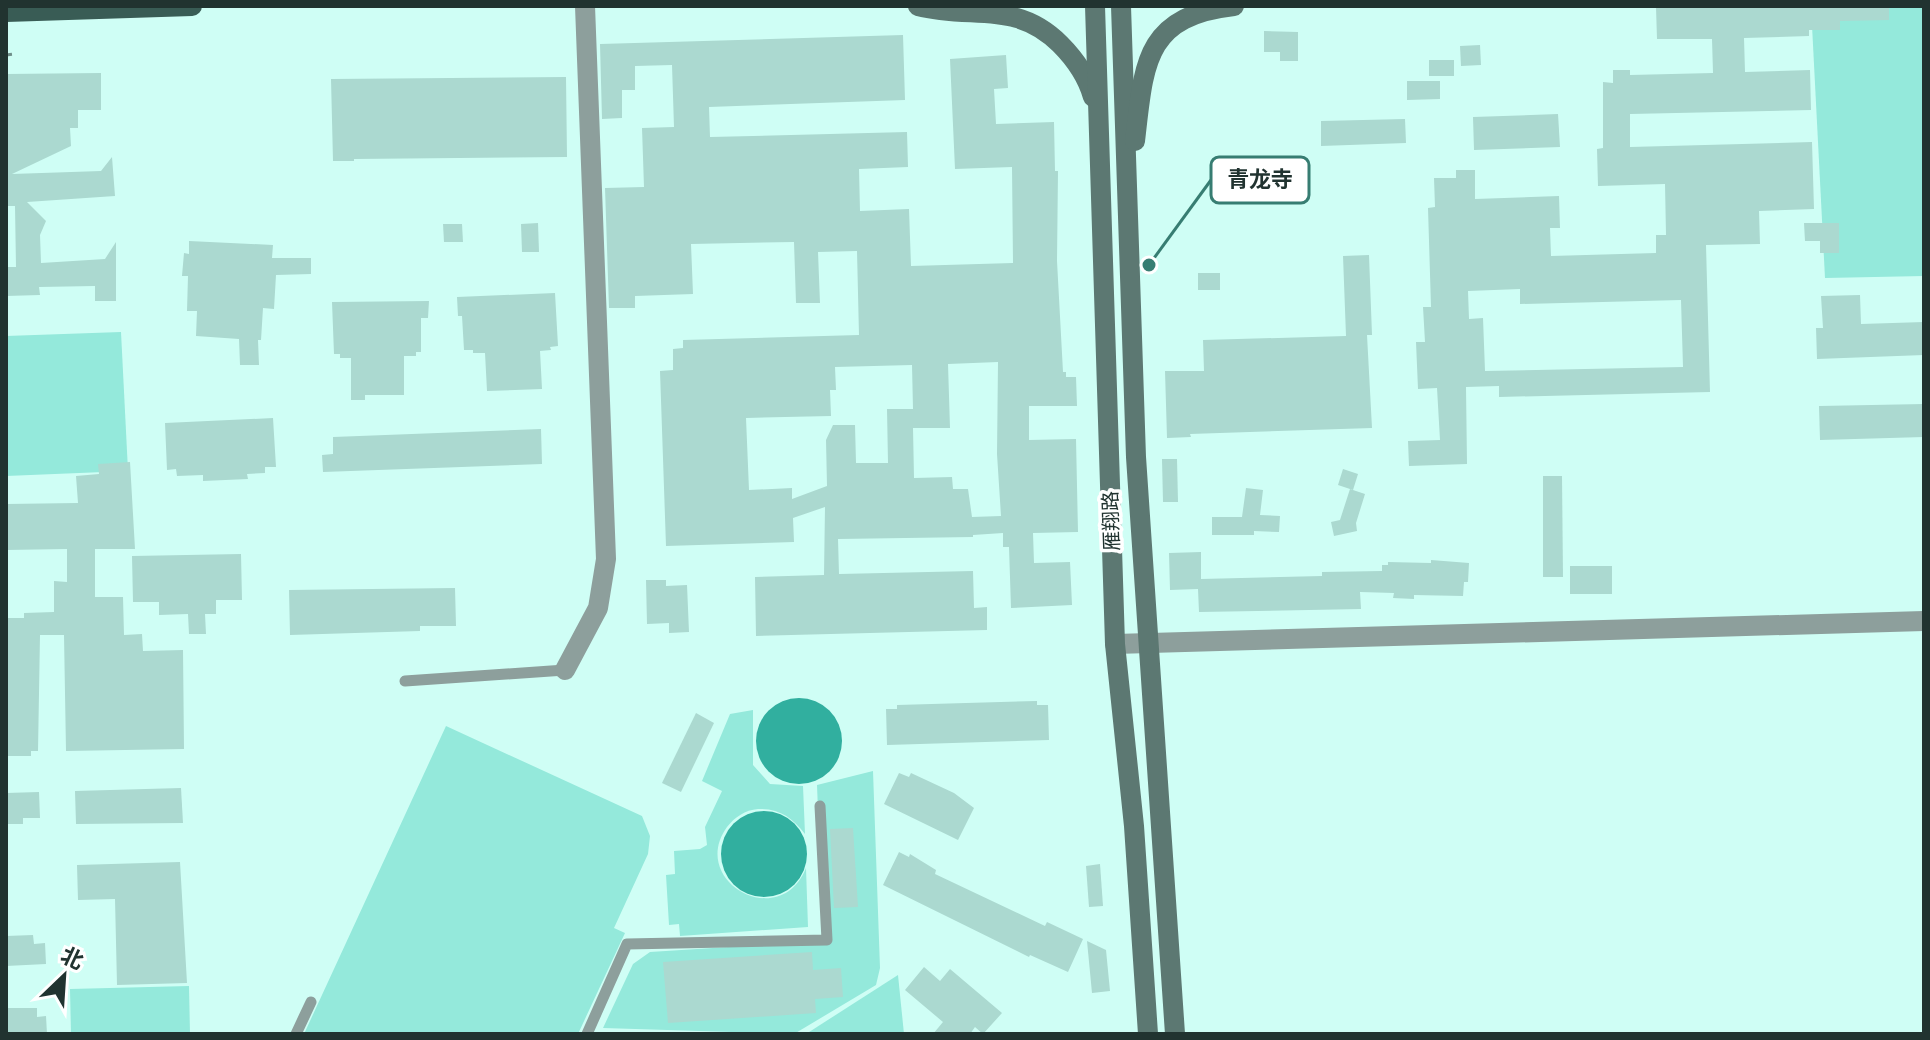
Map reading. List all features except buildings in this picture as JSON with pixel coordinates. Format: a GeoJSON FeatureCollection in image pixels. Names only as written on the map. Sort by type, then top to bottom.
{"type":"FeatureCollection","features":[{"type":"Feature","properties":{"kind":"main road"},"geometry":{"type":"LineString","coordinates":[[6,12],[192,6]]}},
{"type":"Feature","properties":{"kind":"main road"},"geometry":{"type":"LineString","coordinates":[[918,6],[955,13],[1014,15],[1042,27],[1080,66],[1089,83],[1098,115]]}},
{"type":"Feature","properties":{"kind":"main road","name":"雁翔路"},"geometry":{"type":"LineString","coordinates":[[1095,6],[1115,644],[1134,826],[1148,1034]]}},
{"type":"Feature","properties":{"kind":"main road","name":"雁翔路"},"geometry":{"type":"LineString","coordinates":[[1121,6],[1135,443],[1175,1034]]}},
{"type":"Feature","properties":{"kind":"main road"},"geometry":{"type":"LineString","coordinates":[[1127,204],[1141,90],[1155,48],[1171,25],[1183,18],[1198,12],[1234,6]]}},
{"type":"Feature","properties":{"kind":"street"},"geometry":{"type":"LineString","coordinates":[[565,670],[598,608],[606,559],[585,6]]}},
{"type":"Feature","properties":{"kind":"street"},"geometry":{"type":"LineString","coordinates":[[1115,644],[1924,621]]}},
{"type":"Feature","properties":{"kind":"lane"},"geometry":{"type":"LineString","coordinates":[[405,681],[565,670]]}},
{"type":"Feature","properties":{"kind":"lane"},"geometry":{"type":"LineString","coordinates":[[587,1034],[627,944],[827,940],[820,806]]}},
{"type":"Feature","properties":{"kind":"lane"},"geometry":{"type":"LineString","coordinates":[[296,1034],[311,1002]]}},
{"type":"Feature","properties":{"kind":"path"},"geometry":{"type":"LineString","coordinates":[[6,55],[15,54]]}},
{"type":"Feature","properties":{"kind":"shaded area"},"geometry":{"type":"Polygon","coordinates":[[[1811,6],[1924,6],[1924,276],[1825,278],[1811,6]]]}},
{"type":"Feature","properties":{"kind":"shaded area"},"geometry":{"type":"Polygon","coordinates":[[[121,332],[128,471],[6,476],[6,336],[121,332]]]}},
{"type":"Feature","properties":{"kind":"shaded area"},"geometry":{"type":"Polygon","coordinates":[[[791,698],[807,698],[830,710],[839,724],[842,741],[839,758],[830,772],[807,784],[791,784],[775,777],[763,765],[756,749],[756,733],[763,717],[775,705],[791,698]]]}},
{"type":"Feature","properties":{"kind":"shaded area"},"geometry":{"type":"Polygon","coordinates":[[[753,710],[753,765],[770,784],[803,786],[805,834],[796,823],[779,812],[766,809],[749,811],[727,827],[718,847],[719,865],[728,881],[742,892],[759,898],[777,897],[794,887],[806,868],[808,927],[680,936],[679,924],[669,925],[666,875],[675,874],[674,851],[700,849],[707,845],[705,827],[722,791],[702,781],[730,714],[753,710]]]}},
{"type":"Feature","properties":{"kind":"shaded area"},"geometry":{"type":"Polygon","coordinates":[[[446,726],[642,816],[650,836],[648,854],[614,928],[625,933],[578,1034],[304,1034],[446,726]]]}},
{"type":"Feature","properties":{"kind":"shaded area"},"geometry":{"type":"Polygon","coordinates":[[[873,771],[880,968],[876,985],[794,1034],[603,1028],[633,964],[650,952],[823,941],[817,785],[873,771]]]}},
{"type":"Feature","properties":{"kind":"shaded area"},"geometry":{"type":"Polygon","coordinates":[[[756,811],[772,811],[795,823],[804,837],[807,854],[804,871],[795,885],[772,897],[756,897],[740,890],[728,878],[721,862],[721,846],[728,830],[740,818],[756,811]]]}},
{"type":"Feature","properties":{"kind":"shaded area"},"geometry":{"type":"Polygon","coordinates":[[[898,975],[904,1034],[806,1034],[898,975]]]}},
{"type":"Feature","properties":{"kind":"shaded area"},"geometry":{"type":"Polygon","coordinates":[[[189,986],[190,1034],[71,1034],[70,989],[189,986]]]}},
{"type":"Feature","properties":{"kind":"place","name":"青龙寺"},"geometry":{"type":"Point","coordinates":[1149,265]}}]}
